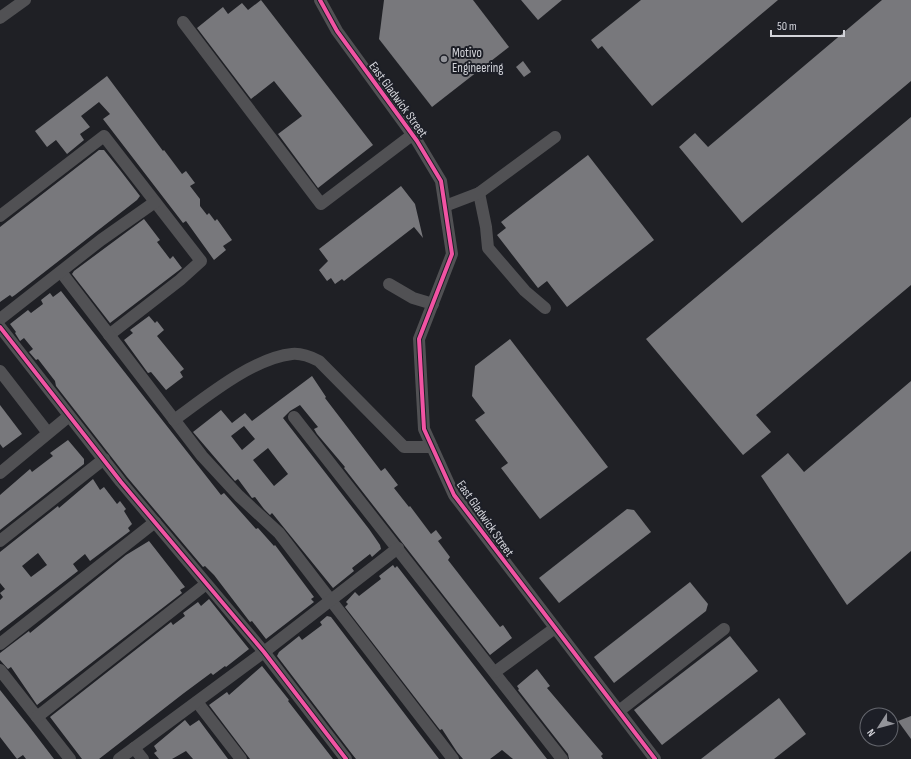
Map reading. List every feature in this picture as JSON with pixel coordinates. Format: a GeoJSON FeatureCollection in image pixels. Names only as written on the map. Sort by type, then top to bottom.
{"type":"FeatureCollection","features":[{"type":"Feature","properties":{"kind":"street","name":"East Gladwick Street"},"geometry":{"type":"LineString","coordinates":[[320,0],[337,31],[412,135],[441,181],[452,254],[419,339],[424,429],[454,496],[655,759]]}},
{"type":"Feature","properties":{"kind":"street"},"geometry":{"type":"LineString","coordinates":[[0,18],[20,2]]}},
{"type":"Feature","properties":{"kind":"street"},"geometry":{"type":"LineString","coordinates":[[183,22],[321,204],[412,135]]}},
{"type":"Feature","properties":{"kind":"street"},"geometry":{"type":"LineString","coordinates":[[0,216],[104,136],[201,261],[180,280],[109,335]]}},
{"type":"Feature","properties":{"kind":"street"},"geometry":{"type":"LineString","coordinates":[[445,206],[479,193],[555,137]]}},
{"type":"Feature","properties":{"kind":"street"},"geometry":{"type":"LineString","coordinates":[[479,193],[486,227],[488,248],[525,291],[545,308]]}},
{"type":"Feature","properties":{"kind":"street"},"geometry":{"type":"LineString","coordinates":[[0,319],[101,240],[155,202]]}},
{"type":"Feature","properties":{"kind":"street"},"geometry":{"type":"LineString","coordinates":[[61,272],[202,456],[234,490],[279,533],[453,759]]}},
{"type":"Feature","properties":{"kind":"street"},"geometry":{"type":"LineString","coordinates":[[390,284],[413,298],[433,304]]}},
{"type":"Feature","properties":{"kind":"street"},"geometry":{"type":"LineString","coordinates":[[0,327],[69,416],[155,522],[264,652],[346,759]]}},
{"type":"Feature","properties":{"kind":"street"},"geometry":{"type":"LineString","coordinates":[[174,420],[258,364],[292,354],[307,355],[319,361],[404,447],[432,447]]}},
{"type":"Feature","properties":{"kind":"street"},"geometry":{"type":"LineString","coordinates":[[0,371],[48,433]]}},
{"type":"Feature","properties":{"kind":"street"},"geometry":{"type":"LineString","coordinates":[[0,473],[69,416]]}},
{"type":"Feature","properties":{"kind":"street"},"geometry":{"type":"LineString","coordinates":[[294,417],[562,759]]}},
{"type":"Feature","properties":{"kind":"street"},"geometry":{"type":"LineString","coordinates":[[0,541],[104,459]]}},
{"type":"Feature","properties":{"kind":"street"},"geometry":{"type":"LineString","coordinates":[[0,644],[155,522]]}},
{"type":"Feature","properties":{"kind":"street"},"geometry":{"type":"LineString","coordinates":[[119,759],[264,652],[398,548]]}},
{"type":"Feature","properties":{"kind":"street"},"geometry":{"type":"LineString","coordinates":[[37,717],[206,584]]}},
{"type":"Feature","properties":{"kind":"street"},"geometry":{"type":"LineString","coordinates":[[495,672],[554,628]]}},
{"type":"Feature","properties":{"kind":"street"},"geometry":{"type":"LineString","coordinates":[[618,711],[724,629]]}},
{"type":"Feature","properties":{"kind":"street"},"geometry":{"type":"LineString","coordinates":[[0,670],[70,759]]}},
{"type":"Feature","properties":{"kind":"street"},"geometry":{"type":"LineString","coordinates":[[197,702],[241,759]]}},
{"type":"Feature","properties":{"kind":"street"},"geometry":{"type":"LineString","coordinates":[[134,748],[143,759]]}},
{"type":"Feature","properties":{"kind":"building"},"geometry":{"type":"Polygon","coordinates":[[[261,0],[373,145],[318,188],[278,134],[302,116],[274,81],[251,99],[197,28],[223,7],[228,14],[242,3],[248,10],[261,0]]]}},
{"type":"Feature","properties":{"kind":"building","name":"Motivo Engineering"},"geometry":{"type":"Polygon","coordinates":[[[384,0],[473,0],[509,47],[432,107],[379,39],[384,0]]]}},
{"type":"Feature","properties":{"kind":"building"},"geometry":{"type":"Polygon","coordinates":[[[521,0],[562,0],[538,20],[521,0]]]}},
{"type":"Feature","properties":{"kind":"building"},"geometry":{"type":"Polygon","coordinates":[[[641,0],[778,0],[652,106],[602,46],[598,49],[591,40],[641,0]]]}},
{"type":"Feature","properties":{"kind":"building"},"geometry":{"type":"Polygon","coordinates":[[[882,0],[911,0],[911,81],[742,223],[679,147],[695,133],[708,147],[882,0]]]}},
{"type":"Feature","properties":{"kind":"building"},"geometry":{"type":"Polygon","coordinates":[[[523,61],[531,72],[524,77],[516,67],[523,61]]]}},
{"type":"Feature","properties":{"kind":"building"},"geometry":{"type":"Polygon","coordinates":[[[107,76],[182,174],[186,171],[195,183],[190,186],[200,199],[200,206],[207,215],[209,213],[215,221],[217,219],[232,240],[223,246],[226,250],[214,260],[186,221],[183,223],[103,119],[110,114],[99,102],[81,116],[90,127],[80,134],[84,140],[67,154],[56,140],[47,147],[35,131],[107,76]]]}},
{"type":"Feature","properties":{"kind":"building"},"geometry":{"type":"Polygon","coordinates":[[[911,117],[911,285],[756,415],[771,432],[743,455],[646,339],[911,117]]]}},
{"type":"Feature","properties":{"kind":"building"},"geometry":{"type":"Polygon","coordinates":[[[99,150],[104,150],[140,196],[137,200],[15,295],[12,297],[10,295],[0,302],[0,227],[99,150]]]}},
{"type":"Feature","properties":{"kind":"building"},"geometry":{"type":"Polygon","coordinates":[[[588,155],[654,240],[567,307],[547,281],[538,288],[497,235],[506,228],[501,222],[588,155]]]}},
{"type":"Feature","properties":{"kind":"building"},"geometry":{"type":"Polygon","coordinates":[[[401,186],[415,204],[423,238],[414,227],[344,281],[342,279],[335,284],[331,278],[327,281],[319,270],[328,261],[319,249],[401,186]]]}},
{"type":"Feature","properties":{"kind":"building"},"geometry":{"type":"Polygon","coordinates":[[[144,219],[160,240],[157,242],[170,259],[173,256],[182,268],[110,323],[72,274],[144,219]]]}},
{"type":"Feature","properties":{"kind":"building"},"geometry":{"type":"Polygon","coordinates":[[[61,291],[221,495],[224,493],[256,529],[258,528],[274,546],[275,545],[314,597],[311,599],[314,602],[266,639],[252,621],[250,622],[214,575],[205,566],[203,567],[127,477],[56,386],[55,381],[38,359],[36,360],[29,352],[33,349],[24,338],[20,341],[15,333],[16,332],[10,324],[28,310],[31,313],[43,304],[41,300],[50,293],[53,297],[61,291]]]}},
{"type":"Feature","properties":{"kind":"building"},"geometry":{"type":"Polygon","coordinates":[[[149,316],[155,323],[157,321],[164,330],[157,336],[184,369],[180,372],[183,377],[166,390],[151,372],[148,373],[124,340],[133,333],[130,330],[149,316]]]}},
{"type":"Feature","properties":{"kind":"building"},"geometry":{"type":"Polygon","coordinates":[[[510,339],[608,467],[540,519],[501,468],[508,463],[475,420],[485,413],[472,396],[475,366],[510,339]]]}},
{"type":"Feature","properties":{"kind":"building"},"geometry":{"type":"Polygon","coordinates":[[[312,376],[326,397],[325,398],[381,471],[385,468],[398,485],[394,488],[409,507],[410,506],[431,534],[436,530],[442,538],[438,541],[450,557],[448,560],[500,627],[503,625],[512,638],[490,655],[344,468],[345,467],[317,434],[314,429],[318,427],[300,405],[290,411],[283,418],[369,529],[380,545],[381,549],[372,557],[370,554],[352,568],[354,571],[333,588],[272,513],[270,515],[255,497],[252,498],[238,479],[235,481],[193,432],[221,410],[232,423],[245,413],[252,421],[312,376]],[[244,426],[231,436],[242,450],[255,439],[244,426]],[[268,448],[253,460],[274,486],[288,474],[268,448]]]}},
{"type":"Feature","properties":{"kind":"building"},"geometry":{"type":"Polygon","coordinates":[[[911,381],[911,551],[847,605],[761,476],[788,453],[804,472],[911,381]]]}},
{"type":"Feature","properties":{"kind":"building"},"geometry":{"type":"Polygon","coordinates":[[[0,405],[22,434],[3,448],[0,444],[0,405]]]}},
{"type":"Feature","properties":{"kind":"building"},"geometry":{"type":"Polygon","coordinates":[[[68,440],[84,459],[84,464],[0,530],[0,495],[30,469],[32,472],[53,456],[50,453],[68,440]]]}},
{"type":"Feature","properties":{"kind":"building"},"geometry":{"type":"Polygon","coordinates":[[[93,479],[100,490],[104,487],[117,504],[120,501],[126,509],[124,511],[132,524],[128,528],[130,531],[90,561],[85,554],[73,564],[78,571],[0,631],[0,600],[3,597],[0,593],[5,589],[0,583],[0,552],[58,506],[59,508],[93,479]],[[38,553],[22,566],[31,577],[47,565],[38,553]]]}},
{"type":"Feature","properties":{"kind":"building"},"geometry":{"type":"Polygon","coordinates":[[[627,509],[634,510],[651,532],[559,603],[539,578],[627,509]]]}},
{"type":"Feature","properties":{"kind":"building"},"geometry":{"type":"Polygon","coordinates":[[[149,541],[185,587],[180,590],[182,593],[37,705],[11,667],[8,669],[0,660],[0,653],[29,631],[30,633],[126,555],[149,541]]]}},
{"type":"Feature","properties":{"kind":"building"},"geometry":{"type":"Polygon","coordinates":[[[393,565],[395,568],[397,566],[547,759],[513,759],[502,750],[490,759],[463,759],[457,752],[442,729],[440,730],[345,607],[348,604],[346,602],[355,592],[359,596],[381,579],[379,576],[393,565]]]}},
{"type":"Feature","properties":{"kind":"building"},"geometry":{"type":"Polygon","coordinates":[[[690,582],[708,604],[706,611],[614,683],[594,657],[690,582]]]}},
{"type":"Feature","properties":{"kind":"building"},"geometry":{"type":"Polygon","coordinates":[[[209,599],[249,649],[226,667],[225,666],[213,675],[211,673],[99,759],[82,759],[50,717],[171,622],[173,625],[185,616],[183,613],[198,602],[201,606],[209,599]]]}},
{"type":"Feature","properties":{"kind":"building"},"geometry":{"type":"Polygon","coordinates":[[[327,616],[331,617],[439,759],[356,759],[352,754],[277,656],[279,652],[299,636],[302,640],[322,625],[320,622],[327,616]]]}},
{"type":"Feature","properties":{"kind":"building"},"geometry":{"type":"Polygon","coordinates":[[[730,636],[758,671],[662,745],[634,710],[730,636]]]}},
{"type":"Feature","properties":{"kind":"building"},"geometry":{"type":"Polygon","coordinates":[[[262,666],[333,759],[250,759],[209,705],[227,692],[229,695],[262,666]]]}},
{"type":"Feature","properties":{"kind":"building"},"geometry":{"type":"Polygon","coordinates":[[[537,669],[550,686],[547,688],[603,754],[601,756],[603,759],[569,759],[568,754],[518,690],[519,689],[517,686],[537,669]]]}},
{"type":"Feature","properties":{"kind":"building"},"geometry":{"type":"Polygon","coordinates":[[[0,690],[54,759],[26,759],[23,755],[17,759],[0,737],[0,690]]]}},
{"type":"Feature","properties":{"kind":"building"},"geometry":{"type":"Polygon","coordinates":[[[779,698],[806,734],[774,759],[701,759],[779,698]]]}},
{"type":"Feature","properties":{"kind":"building"},"geometry":{"type":"Polygon","coordinates":[[[911,716],[911,739],[899,722],[899,721],[911,716]]]}},
{"type":"Feature","properties":{"kind":"building"},"geometry":{"type":"Polygon","coordinates":[[[185,720],[190,726],[199,720],[228,759],[193,759],[186,751],[172,759],[159,759],[154,753],[157,751],[154,746],[185,720]]]}},
{"type":"Feature","properties":{"kind":"cycle path"},"geometry":{"type":"LineString","coordinates":[[320,0],[337,31],[417,141],[441,181],[452,254],[419,339],[424,429],[454,495],[655,759]]}},
{"type":"Feature","properties":{"kind":"cycle path"},"geometry":{"type":"LineString","coordinates":[[0,327],[121,482],[264,652],[346,759]]}},
{"type":"Feature","properties":{"kind":"place","name":"Motivo Engineering"},"geometry":{"type":"Point","coordinates":[444,59]}}]}
